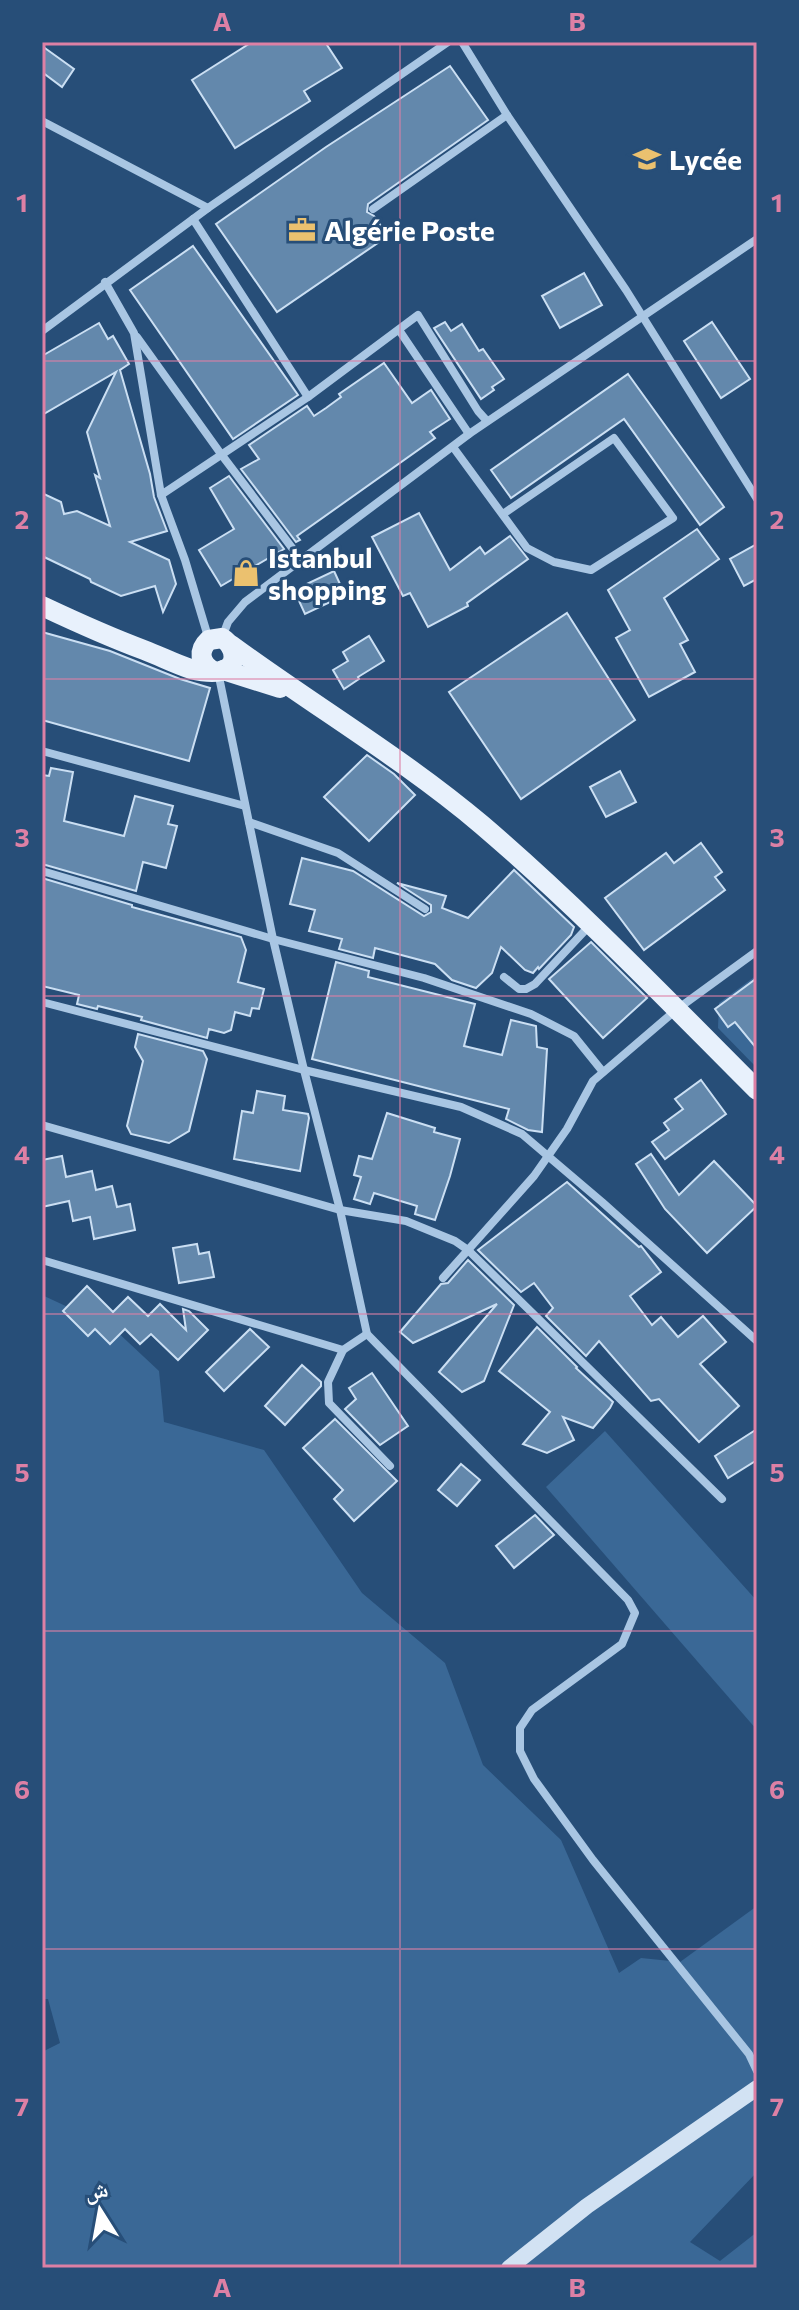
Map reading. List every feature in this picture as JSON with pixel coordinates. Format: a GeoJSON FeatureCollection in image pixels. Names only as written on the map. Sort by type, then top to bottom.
{"type":"FeatureCollection","features":[{"type":"Feature","properties":{"kind":"main road"},"geometry":{"type":"LineString","coordinates":[[42,606],[99,633],[189,668],[218,671],[297,693]]}},
{"type":"Feature","properties":{"kind":"main road"},"geometry":{"type":"LineString","coordinates":[[216,643],[234,657],[232,663],[218,671]]}},
{"type":"Feature","properties":{"kind":"main road"},"geometry":{"type":"LineString","coordinates":[[216,643],[202,659],[204,664],[218,671]]}},
{"type":"Feature","properties":{"kind":"main road"},"geometry":{"type":"LineString","coordinates":[[145,650],[216,643],[399,762],[481,824],[591,924],[757,1090]]}},
{"type":"Feature","properties":{"kind":"street"},"geometry":{"type":"LineString","coordinates":[[42,331],[208,208],[448,42]]}},
{"type":"Feature","properties":{"kind":"street"},"geometry":{"type":"LineString","coordinates":[[462,42],[507,115],[626,290],[757,499]]}},
{"type":"Feature","properties":{"kind":"street"},"geometry":{"type":"LineString","coordinates":[[373,209],[507,115]]}},
{"type":"Feature","properties":{"kind":"street"},"geometry":{"type":"LineString","coordinates":[[42,121],[208,208]]}},
{"type":"Feature","properties":{"kind":"street"},"geometry":{"type":"LineString","coordinates":[[193,219],[308,397]]}},
{"type":"Feature","properties":{"kind":"street"},"geometry":{"type":"LineString","coordinates":[[216,643],[238,608],[469,434],[757,239]]}},
{"type":"Feature","properties":{"kind":"street"},"geometry":{"type":"LineString","coordinates":[[105,282],[134,333],[302,561]]}},
{"type":"Feature","properties":{"kind":"street"},"geometry":{"type":"LineString","coordinates":[[161,495],[308,397],[418,315],[487,421]]}},
{"type":"Feature","properties":{"kind":"street"},"geometry":{"type":"LineString","coordinates":[[399,330],[469,434]]}},
{"type":"Feature","properties":{"kind":"street"},"geometry":{"type":"LineString","coordinates":[[134,333],[161,495],[216,643]]}},
{"type":"Feature","properties":{"kind":"street"},"geometry":{"type":"LineString","coordinates":[[453,447],[527,548],[554,562],[591,570],[673,518],[614,438],[503,514]]}},
{"type":"Feature","properties":{"kind":"street"},"geometry":{"type":"LineString","coordinates":[[218,671],[273,939],[340,1210],[367,1334],[628,1600],[635,1613],[622,1644],[532,1710],[520,1728],[520,1751],[534,1779],[593,1860],[749,2054],[757,2071]]}},
{"type":"Feature","properties":{"kind":"street"},"geometry":{"type":"LineString","coordinates":[[42,751],[245,806]]}},
{"type":"Feature","properties":{"kind":"street"},"geometry":{"type":"LineString","coordinates":[[249,822],[338,853],[425,909]]}},
{"type":"Feature","properties":{"kind":"street"},"geometry":{"type":"LineString","coordinates":[[42,871],[273,939],[424,978],[531,1014],[574,1036],[603,1072]]}},
{"type":"Feature","properties":{"kind":"street"},"geometry":{"type":"LineString","coordinates":[[504,977],[519,989],[535,984],[591,924]]}},
{"type":"Feature","properties":{"kind":"street"},"geometry":{"type":"LineString","coordinates":[[443,1278],[534,1176],[567,1129],[593,1081],[676,1010],[757,951]]}},
{"type":"Feature","properties":{"kind":"street"},"geometry":{"type":"LineString","coordinates":[[42,1002],[461,1107],[522,1134],[757,1341]]}},
{"type":"Feature","properties":{"kind":"street"},"geometry":{"type":"LineString","coordinates":[[42,1125],[340,1210],[406,1221],[455,1241],[468,1250],[722,1499]]}},
{"type":"Feature","properties":{"kind":"street"},"geometry":{"type":"LineString","coordinates":[[42,1260],[343,1350]]}},
{"type":"Feature","properties":{"kind":"street"},"geometry":{"type":"LineString","coordinates":[[367,1334],[343,1350],[328,1382],[329,1403],[390,1466]]}},
{"type":"Feature","properties":{"kind":"street"},"geometry":{"type":"LineString","coordinates":[[509,2268],[587,2206],[757,2088]]}},
{"type":"Feature","properties":{"kind":"shaded area"},"geometry":{"type":"Polygon","coordinates":[[[757,975],[757,1068],[718,1028],[719,1003],[757,975]]]}},
{"type":"Feature","properties":{"kind":"shaded area"},"geometry":{"type":"Polygon","coordinates":[[[42,1295],[113,1328],[159,1371],[164,1422],[264,1450],[362,1593],[445,1663],[483,1765],[561,1840],[619,1973],[641,1958],[680,1962],[757,1906],[757,2172],[690,2242],[720,2261],[757,2232],[757,2268],[42,2268],[42,2052],[60,2043],[48,1999],[42,1999],[42,1295]]]}},
{"type":"Feature","properties":{"kind":"shaded area"},"geometry":{"type":"Polygon","coordinates":[[[605,1431],[757,1601],[757,1730],[546,1487],[605,1431]]]}},
{"type":"Feature","properties":{"kind":"building"},"geometry":{"type":"Polygon","coordinates":[[[252,42],[325,42],[342,68],[304,91],[310,101],[235,148],[192,80],[252,42]]]}},
{"type":"Feature","properties":{"kind":"building"},"geometry":{"type":"Polygon","coordinates":[[[42,46],[74,69],[62,87],[42,72],[42,46]]]}},
{"type":"Feature","properties":{"kind":"building"},"geometry":{"type":"Polygon","coordinates":[[[450,66],[488,120],[368,204],[367,212],[374,216],[388,236],[277,312],[216,224],[450,66]]]}},
{"type":"Feature","properties":{"kind":"building"},"geometry":{"type":"Polygon","coordinates":[[[193,246],[298,395],[233,439],[130,290],[193,246]]]}},
{"type":"Feature","properties":{"kind":"building"},"geometry":{"type":"Polygon","coordinates":[[[584,273],[602,305],[560,328],[542,296],[584,273]]]}},
{"type":"Feature","properties":{"kind":"building"},"geometry":{"type":"Polygon","coordinates":[[[445,322],[451,331],[462,324],[479,351],[483,349],[504,379],[481,399],[434,328],[445,322]]]}},
{"type":"Feature","properties":{"kind":"building"},"geometry":{"type":"Polygon","coordinates":[[[712,322],[750,379],[721,398],[684,341],[712,322]]]}},
{"type":"Feature","properties":{"kind":"building"},"geometry":{"type":"Polygon","coordinates":[[[99,323],[108,339],[113,336],[129,364],[120,370],[154,497],[167,531],[130,542],[169,560],[176,584],[163,612],[155,586],[121,596],[42,556],[42,493],[61,502],[64,514],[77,511],[110,526],[95,475],[100,478],[87,432],[116,372],[42,415],[42,356],[99,323]]]}},
{"type":"Feature","properties":{"kind":"building"},"geometry":{"type":"Polygon","coordinates":[[[384,363],[412,403],[431,390],[450,419],[430,432],[435,438],[297,536],[300,540],[296,542],[241,469],[259,459],[249,445],[307,406],[314,416],[341,397],[339,394],[384,363]]]}},
{"type":"Feature","properties":{"kind":"building"},"geometry":{"type":"Polygon","coordinates":[[[628,374],[724,507],[700,525],[624,419],[511,498],[491,470],[628,374]]]}},
{"type":"Feature","properties":{"kind":"building"},"geometry":{"type":"Polygon","coordinates":[[[229,476],[284,549],[221,586],[199,550],[234,529],[210,488],[229,476]]]}},
{"type":"Feature","properties":{"kind":"building"},"geometry":{"type":"Polygon","coordinates":[[[419,513],[450,570],[480,547],[485,554],[510,536],[528,559],[467,603],[468,606],[428,627],[410,593],[403,596],[372,537],[419,513]]]}},
{"type":"Feature","properties":{"kind":"building"},"geometry":{"type":"Polygon","coordinates":[[[697,529],[719,559],[664,598],[688,640],[680,644],[695,672],[649,697],[616,638],[630,630],[608,590],[697,529]]]}},
{"type":"Feature","properties":{"kind":"building"},"geometry":{"type":"Polygon","coordinates":[[[757,544],[757,579],[744,586],[730,559],[757,544]]]}},
{"type":"Feature","properties":{"kind":"building"},"geometry":{"type":"Polygon","coordinates":[[[334,571],[345,595],[305,614],[294,590],[334,571]]]}},
{"type":"Feature","properties":{"kind":"building"},"geometry":{"type":"Polygon","coordinates":[[[567,613],[635,720],[521,799],[449,692],[567,613]]]}},
{"type":"Feature","properties":{"kind":"building"},"geometry":{"type":"Polygon","coordinates":[[[42,632],[110,651],[210,688],[189,761],[42,720],[42,632]]]}},
{"type":"Feature","properties":{"kind":"building"},"geometry":{"type":"Polygon","coordinates":[[[369,636],[384,661],[344,689],[333,670],[348,661],[343,652],[369,636]]]}},
{"type":"Feature","properties":{"kind":"building"},"geometry":{"type":"Polygon","coordinates":[[[367,755],[394,774],[415,795],[369,841],[324,797],[367,755]]]}},
{"type":"Feature","properties":{"kind":"building"},"geometry":{"type":"Polygon","coordinates":[[[51,768],[73,772],[64,821],[124,836],[135,796],[173,806],[168,824],[177,826],[166,868],[143,862],[136,891],[42,864],[42,775],[49,776],[51,768]]]}},
{"type":"Feature","properties":{"kind":"building"},"geometry":{"type":"Polygon","coordinates":[[[620,771],[636,802],[606,817],[590,787],[620,771]]]}},
{"type":"Feature","properties":{"kind":"building"},"geometry":{"type":"Polygon","coordinates":[[[701,843],[722,872],[715,877],[725,890],[644,950],[605,898],[666,853],[674,863],[701,843]]]}},
{"type":"Feature","properties":{"kind":"building"},"geometry":{"type":"Polygon","coordinates":[[[302,858],[353,871],[424,916],[431,912],[431,905],[397,883],[446,896],[442,908],[468,918],[514,870],[574,927],[571,935],[533,973],[525,970],[501,947],[492,973],[476,988],[452,980],[435,964],[375,948],[373,958],[339,949],[342,939],[309,931],[315,910],[290,904],[302,858]]]}},
{"type":"Feature","properties":{"kind":"building"},"geometry":{"type":"Polygon","coordinates":[[[42,878],[241,937],[246,950],[238,982],[264,989],[259,1009],[252,1008],[250,1016],[235,1012],[231,1030],[224,1033],[209,1029],[207,1038],[141,1020],[142,1017],[77,1004],[79,995],[42,986],[42,878]]]}},
{"type":"Feature","properties":{"kind":"building"},"geometry":{"type":"Polygon","coordinates":[[[591,942],[647,998],[603,1038],[549,979],[591,942]]]}},
{"type":"Feature","properties":{"kind":"building"},"geometry":{"type":"Polygon","coordinates":[[[336,962],[369,971],[368,977],[475,1004],[464,1046],[502,1055],[511,1020],[536,1026],[537,1047],[547,1049],[542,1132],[528,1130],[506,1119],[509,1109],[312,1059],[336,962]]]}},
{"type":"Feature","properties":{"kind":"building"},"geometry":{"type":"Polygon","coordinates":[[[757,978],[757,1049],[735,1022],[728,1027],[715,1009],[757,978]]]}},
{"type":"Feature","properties":{"kind":"building"},"geometry":{"type":"Polygon","coordinates":[[[138,1034],[203,1051],[207,1059],[189,1131],[169,1143],[131,1134],[127,1126],[143,1061],[135,1047],[138,1034]]]}},
{"type":"Feature","properties":{"kind":"building"},"geometry":{"type":"Polygon","coordinates":[[[701,1080],[726,1114],[665,1159],[652,1142],[669,1130],[664,1123],[683,1109],[675,1099],[701,1080]]]}},
{"type":"Feature","properties":{"kind":"building"},"geometry":{"type":"Polygon","coordinates":[[[257,1091],[285,1096],[283,1110],[308,1114],[300,1171],[234,1159],[242,1111],[253,1113],[257,1091]]]}},
{"type":"Feature","properties":{"kind":"building"},"geometry":{"type":"Polygon","coordinates":[[[387,1113],[460,1139],[435,1220],[415,1214],[417,1206],[374,1193],[370,1204],[354,1199],[361,1177],[354,1175],[359,1156],[372,1159],[387,1113]]]}},
{"type":"Feature","properties":{"kind":"building"},"geometry":{"type":"Polygon","coordinates":[[[651,1154],[679,1195],[714,1161],[757,1206],[707,1253],[665,1209],[636,1164],[651,1154]]]}},
{"type":"Feature","properties":{"kind":"building"},"geometry":{"type":"Polygon","coordinates":[[[62,1156],[66,1177],[92,1171],[96,1190],[112,1186],[117,1207],[130,1204],[135,1230],[94,1239],[90,1217],[73,1221],[69,1201],[42,1207],[42,1160],[62,1156]]]}},
{"type":"Feature","properties":{"kind":"building"},"geometry":{"type":"Polygon","coordinates":[[[567,1182],[641,1246],[661,1272],[630,1296],[652,1325],[661,1317],[678,1337],[703,1316],[726,1342],[700,1364],[739,1406],[699,1442],[659,1399],[651,1401],[599,1341],[586,1356],[546,1316],[553,1308],[534,1283],[521,1292],[478,1250],[567,1182]]]}},
{"type":"Feature","properties":{"kind":"building"},"geometry":{"type":"Polygon","coordinates":[[[197,1244],[199,1254],[209,1252],[214,1277],[179,1283],[173,1248],[197,1244]]]}},
{"type":"Feature","properties":{"kind":"building"},"geometry":{"type":"Polygon","coordinates":[[[468,1260],[514,1305],[484,1381],[462,1392],[439,1372],[497,1304],[413,1343],[400,1332],[441,1284],[448,1283],[468,1260]]]}},
{"type":"Feature","properties":{"kind":"building"},"geometry":{"type":"Polygon","coordinates":[[[87,1286],[113,1312],[128,1297],[148,1316],[160,1304],[186,1330],[183,1309],[189,1311],[208,1330],[178,1360],[151,1334],[140,1344],[125,1329],[110,1344],[95,1329],[88,1336],[63,1311],[87,1286]]]}},
{"type":"Feature","properties":{"kind":"building"},"geometry":{"type":"Polygon","coordinates":[[[537,1327],[613,1402],[593,1428],[563,1417],[574,1440],[547,1453],[523,1444],[550,1412],[499,1371],[537,1327]]]}},
{"type":"Feature","properties":{"kind":"building"},"geometry":{"type":"Polygon","coordinates":[[[250,1329],[269,1347],[224,1391],[206,1372],[250,1329]]]}},
{"type":"Feature","properties":{"kind":"building"},"geometry":{"type":"Polygon","coordinates":[[[302,1365],[321,1382],[321,1386],[285,1425],[265,1406],[302,1365]]]}},
{"type":"Feature","properties":{"kind":"building"},"geometry":{"type":"Polygon","coordinates":[[[372,1373],[408,1426],[380,1445],[345,1409],[356,1399],[349,1388],[372,1373]]]}},
{"type":"Feature","properties":{"kind":"building"},"geometry":{"type":"Polygon","coordinates":[[[335,1419],[397,1481],[354,1521],[334,1499],[343,1490],[303,1448],[335,1419]]]}},
{"type":"Feature","properties":{"kind":"building"},"geometry":{"type":"Polygon","coordinates":[[[757,1429],[757,1460],[728,1478],[715,1456],[757,1429]]]}},
{"type":"Feature","properties":{"kind":"building"},"geometry":{"type":"Polygon","coordinates":[[[461,1464],[480,1480],[457,1506],[438,1490],[461,1464]]]}},
{"type":"Feature","properties":{"kind":"building"},"geometry":{"type":"Polygon","coordinates":[[[535,1515],[554,1535],[514,1568],[496,1546],[535,1515]]]}},
{"type":"Feature","properties":{"kind":"place","name":"Lycée"},"geometry":{"type":"Point","coordinates":[647,159]}},
{"type":"Feature","properties":{"kind":"place","name":"Algérie Poste"},"geometry":{"type":"Point","coordinates":[302,230]}},
{"type":"Feature","properties":{"kind":"place","name":"Istanbul shopping"},"geometry":{"type":"Point","coordinates":[246,573]}}]}
